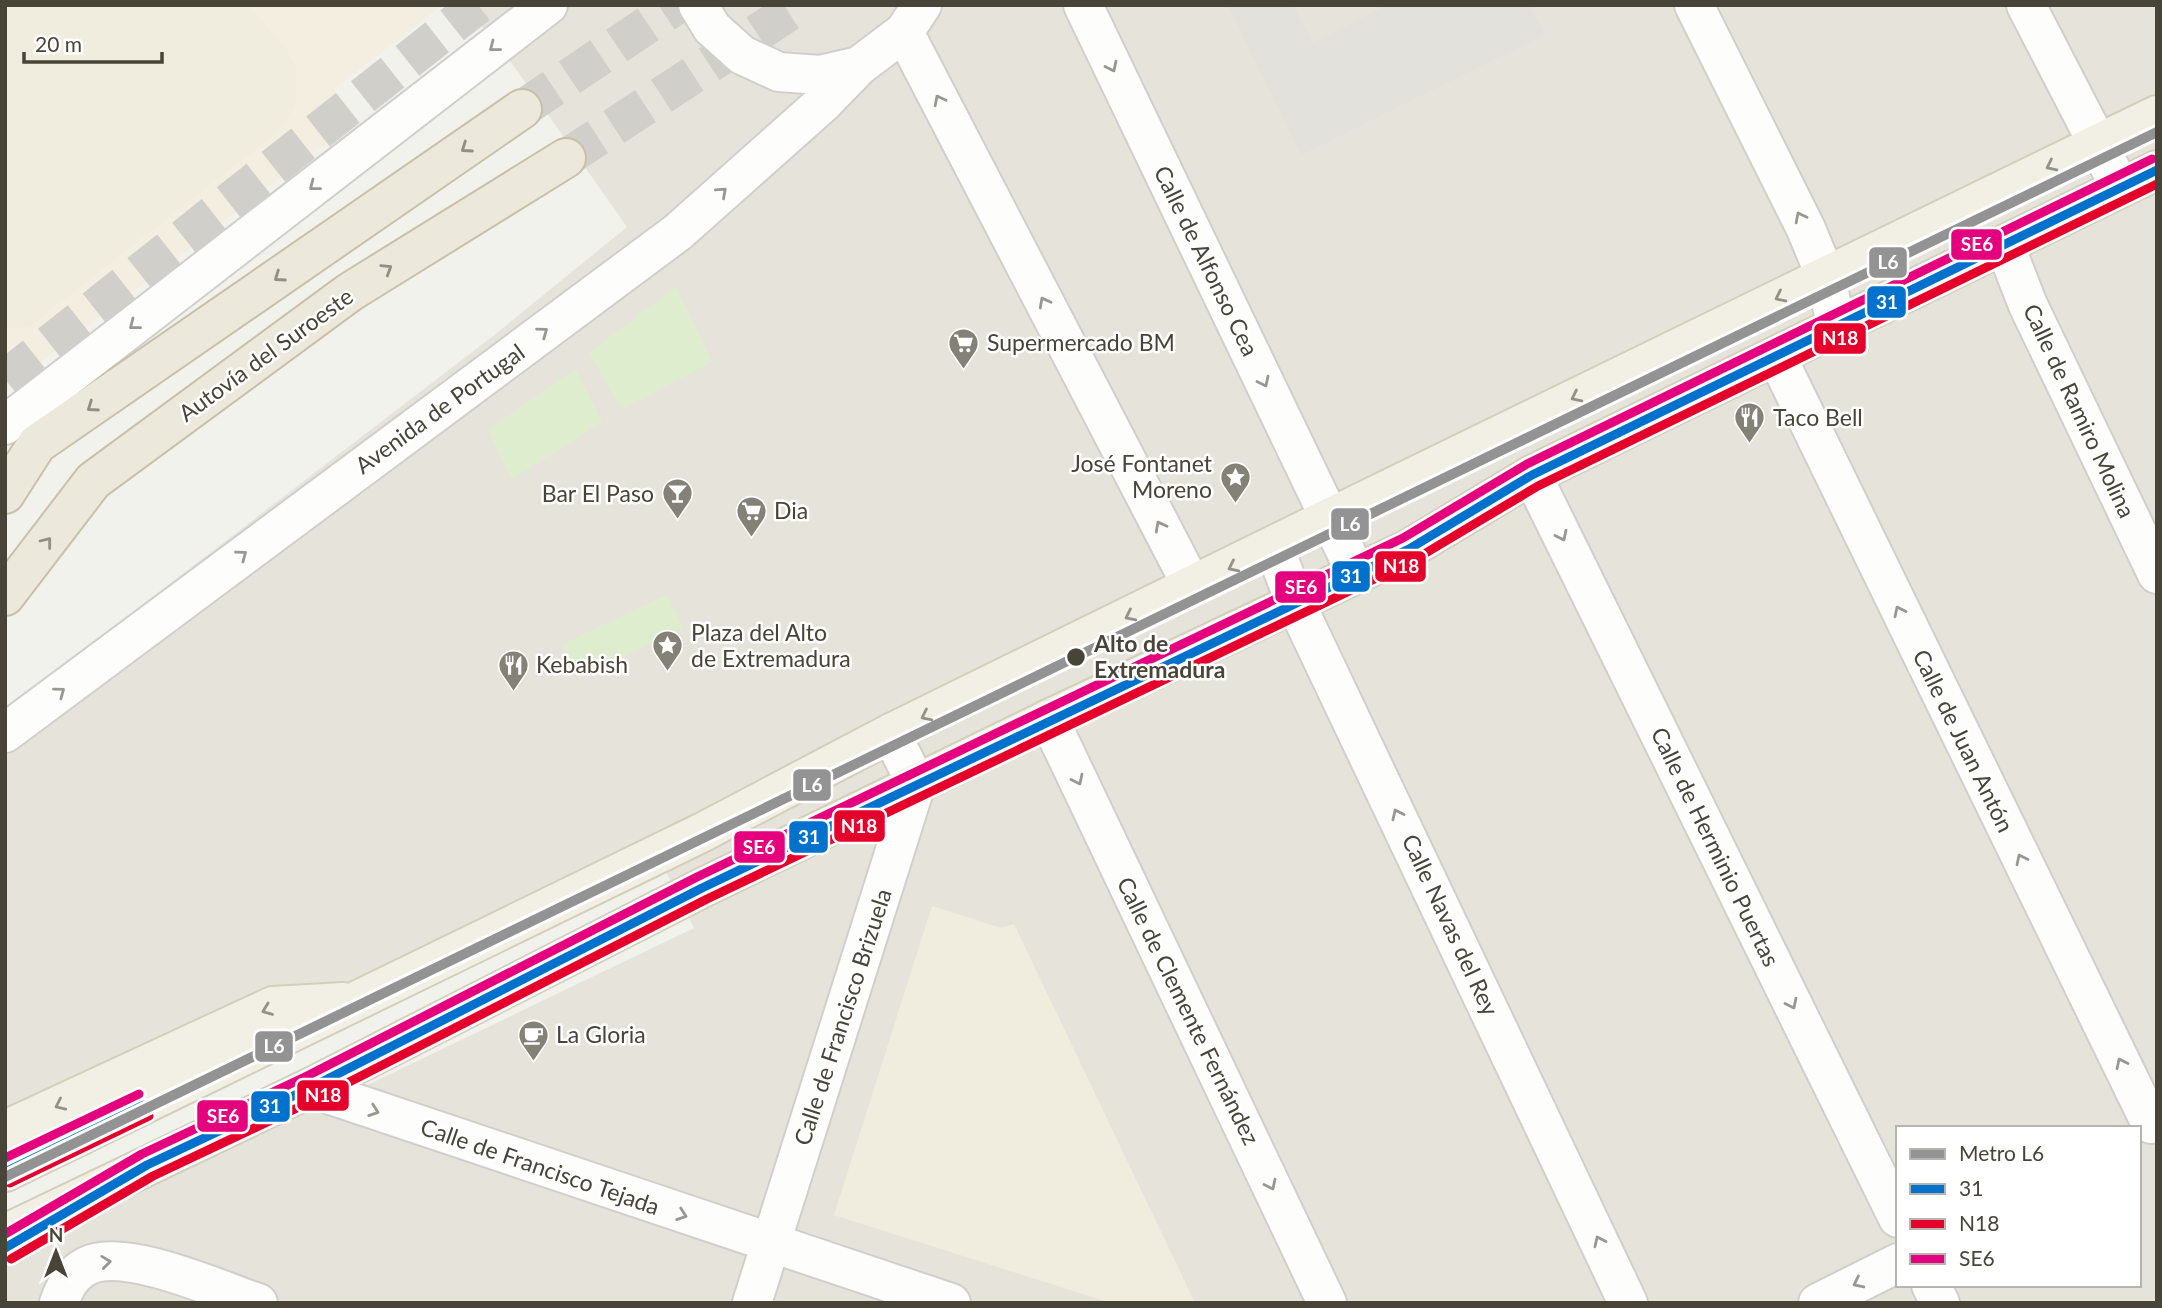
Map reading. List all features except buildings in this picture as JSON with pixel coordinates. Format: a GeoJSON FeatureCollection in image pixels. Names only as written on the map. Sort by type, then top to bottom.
{"type":"FeatureCollection","features":[{"type":"Feature","properties":{"kind":"highway"},"geometry":{"type":"LineString","coordinates":[[5,494],[37,444],[522,109]]}},
{"type":"Feature","properties":{"kind":"highway","name":"Autovía del Suroeste"},"geometry":{"type":"LineString","coordinates":[[5,596],[93,481],[351,292],[566,158]]}},
{"type":"Feature","properties":{"kind":"main road"},"geometry":{"type":"LineString","coordinates":[[5,1172],[703,832],[891,733],[2157,115]]}},
{"type":"Feature","properties":{"kind":"main road"},"geometry":{"type":"LineString","coordinates":[[5,1234],[310,1088],[679,900],[1049,719],[1409,549],[1532,475],[2157,170]]}},
{"type":"Feature","properties":{"kind":"main road"},"geometry":{"type":"LineString","coordinates":[[5,1130],[273,1006],[359,1001]]}},
{"type":"Feature","properties":{"kind":"main road"},"geometry":{"type":"LineString","coordinates":[[5,1248],[147,1165]]}},
{"type":"Feature","properties":{"kind":"street"},"geometry":{"type":"LineString","coordinates":[[5,425],[548,5]]}},
{"type":"Feature","properties":{"kind":"street","name":"Avenida de Portugal"},"geometry":{"type":"LineString","coordinates":[[698,5],[712,29],[742,55],[779,72],[820,75],[859,66]]}},
{"type":"Feature","properties":{"kind":"street","name":"Calle de Alfonso Cea"},"geometry":{"type":"LineString","coordinates":[[1083,5],[1356,573]]}},
{"type":"Feature","properties":{"kind":"street"},"geometry":{"type":"LineString","coordinates":[[1694,5],[1806,229],[1825,275],[1837,328]]}},
{"type":"Feature","properties":{"kind":"street"},"geometry":{"type":"LineString","coordinates":[[2026,5],[2120,187]]}},
{"type":"Feature","properties":{"kind":"street"},"geometry":{"type":"LineString","coordinates":[[913,19],[1192,586]]}},
{"type":"Feature","properties":{"kind":"street","name":"Avenida de Portugal"},"geometry":{"type":"LineString","coordinates":[[5,733],[678,232],[913,19]]}},
{"type":"Feature","properties":{"kind":"street","name":"Calle de Ramiro Molina"},"geometry":{"type":"LineString","coordinates":[[2005,246],[2028,305],[2157,574]]}},
{"type":"Feature","properties":{"kind":"street","name":"Calle de Juan Antón"},"geometry":{"type":"LineString","coordinates":[[1777,357],[2149,1126]]}},
{"type":"Feature","properties":{"kind":"street","name":"Calle de Herminio Puertas"},"geometry":{"type":"LineString","coordinates":[[1532,475],[1896,1214]]}},
{"type":"Feature","properties":{"kind":"street","name":"Calle Navas del Rey"},"geometry":{"type":"LineString","coordinates":[[1273,547],[1294,602],[1628,1303]]}},
{"type":"Feature","properties":{"kind":"street","name":"Calle de Clemente Fernández"},"geometry":{"type":"LineString","coordinates":[[1049,719],[1327,1303]]}},
{"type":"Feature","properties":{"kind":"street"},"geometry":{"type":"LineString","coordinates":[[891,733],[916,784]]}},
{"type":"Feature","properties":{"kind":"street","name":"Calle de Francisco Brizuela"},"geometry":{"type":"LineString","coordinates":[[752,1303],[916,784]]}},
{"type":"Feature","properties":{"kind":"street","name":"Calle de Francisco Tejada"},"geometry":{"type":"LineString","coordinates":[[310,1088],[951,1303]]}},
{"type":"Feature","properties":{"kind":"street"},"geometry":{"type":"LineString","coordinates":[[59,1303],[68,1280],[88,1265],[111,1261],[134,1261],[258,1303]]}},
{"type":"Feature","properties":{"kind":"street"},"geometry":{"type":"LineString","coordinates":[[1818,1303],[1896,1264]]}},
{"type":"Feature","properties":{"kind":"street"},"geometry":{"type":"LineString","coordinates":[[1932,1287],[1940,1303]]}},
{"type":"Feature","properties":{"kind":"shaded area"},"geometry":{"type":"Polygon","coordinates":[[[5,5],[443,5],[334,89],[357,119],[5,390],[5,5]]]}},
{"type":"Feature","properties":{"kind":"shaded area"},"geometry":{"type":"Polygon","coordinates":[[[5,5],[249,5],[288,51],[296,67],[297,91],[295,106],[278,132],[29,327],[5,328],[5,5]]]}},
{"type":"Feature","properties":{"kind":"shaded area"},"geometry":{"type":"Polygon","coordinates":[[[464,5],[2157,5],[2157,1303],[5,1303],[5,1222],[57,1199],[313,1111],[694,928],[657,854],[5,1131],[5,710],[493,336],[627,227],[508,58],[464,5]]]}},
{"type":"Feature","properties":{"kind":"shaded area"},"geometry":{"type":"Polygon","coordinates":[[[1228,5],[1293,5],[1313,43],[1387,5],[1529,5],[1545,35],[1301,155],[1228,5]]]}},
{"type":"Feature","properties":{"kind":"shaded area"},"geometry":{"type":"Polygon","coordinates":[[[932,906],[1001,928],[1014,924],[1195,1303],[1111,1303],[834,1215],[932,906]]]}},
{"type":"Feature","properties":{"kind":"green space"},"geometry":{"type":"Polygon","coordinates":[[[676,287],[712,362],[622,409],[589,353],[676,287]]]}},
{"type":"Feature","properties":{"kind":"green space"},"geometry":{"type":"Polygon","coordinates":[[[575,369],[602,422],[512,479],[488,430],[575,369]]]}},
{"type":"Feature","properties":{"kind":"green space"},"geometry":{"type":"Polygon","coordinates":[[[667,595],[683,628],[579,678],[563,644],[667,595]]]}},
{"type":"Feature","properties":{"kind":"tunnel"},"geometry":{"type":"LineString","coordinates":[[5,379],[478,5]]}},
{"type":"Feature","properties":{"kind":"tunnel"},"geometry":{"type":"LineString","coordinates":[[522,109],[677,5]]}},
{"type":"Feature","properties":{"kind":"tunnel"},"geometry":{"type":"LineString","coordinates":[[566,158],[800,5]]}},
{"type":"Feature","properties":{"kind":"metro line","name":"L6"},"geometry":{"type":"LineString","coordinates":[[5,1177],[2157,132]]}},
{"type":"Feature","properties":{"kind":"transit line","name":"SE6"},"geometry":{"type":"LineString","coordinates":[[5,1234],[142,1154],[305,1077],[697,877],[1403,538],[1527,464],[2152,159]]}},
{"type":"Feature","properties":{"kind":"transit line","name":"31"},"geometry":{"type":"LineString","coordinates":[[5,1248],[147,1165],[310,1088],[702,888],[1409,549],[1532,475],[2157,170]]}},
{"type":"Feature","properties":{"kind":"transit line","name":"N18"},"geometry":{"type":"LineString","coordinates":[[11,1259],[153,1176],[316,1099],[707,899],[1414,560],[1538,486],[2157,184]]}},
{"type":"Feature","properties":{"kind":"transit line","name":"SE6"},"geometry":{"type":"LineString","coordinates":[[5,1158],[139,1094]]}},
{"type":"Feature","properties":{"kind":"transit line","name":"31"},"geometry":{"type":"LineString","coordinates":[[5,1172],[144,1105]]}},
{"type":"Feature","properties":{"kind":"transit line","name":"N18"},"geometry":{"type":"LineString","coordinates":[[10,1183],[149,1116]]}},
{"type":"Feature","properties":{"kind":"place","name":"Supermercado BM"},"geometry":{"type":"Point","coordinates":[964,370]}},
{"type":"Feature","properties":{"kind":"place","name":"Taco Bell"},"geometry":{"type":"Point","coordinates":[1750,445]}},
{"type":"Feature","properties":{"kind":"place","name":"José Fontanet Moreno"},"geometry":{"type":"Point","coordinates":[1235,504]}},
{"type":"Feature","properties":{"kind":"place","name":"Bar El Paso"},"geometry":{"type":"Point","coordinates":[677,521]}},
{"type":"Feature","properties":{"kind":"place","name":"Dia"},"geometry":{"type":"Point","coordinates":[751,538]}},
{"type":"Feature","properties":{"kind":"place","name":"Alto de Extremadura"},"geometry":{"type":"Point","coordinates":[1076,657]}},
{"type":"Feature","properties":{"kind":"place","name":"Plaza del Alto de Extremadura"},"geometry":{"type":"Point","coordinates":[668,673]}},
{"type":"Feature","properties":{"kind":"place","name":"Kebabish"},"geometry":{"type":"Point","coordinates":[513,692]}},
{"type":"Feature","properties":{"kind":"place","name":"La Gloria"},"geometry":{"type":"Point","coordinates":[533,1062]}}]}
